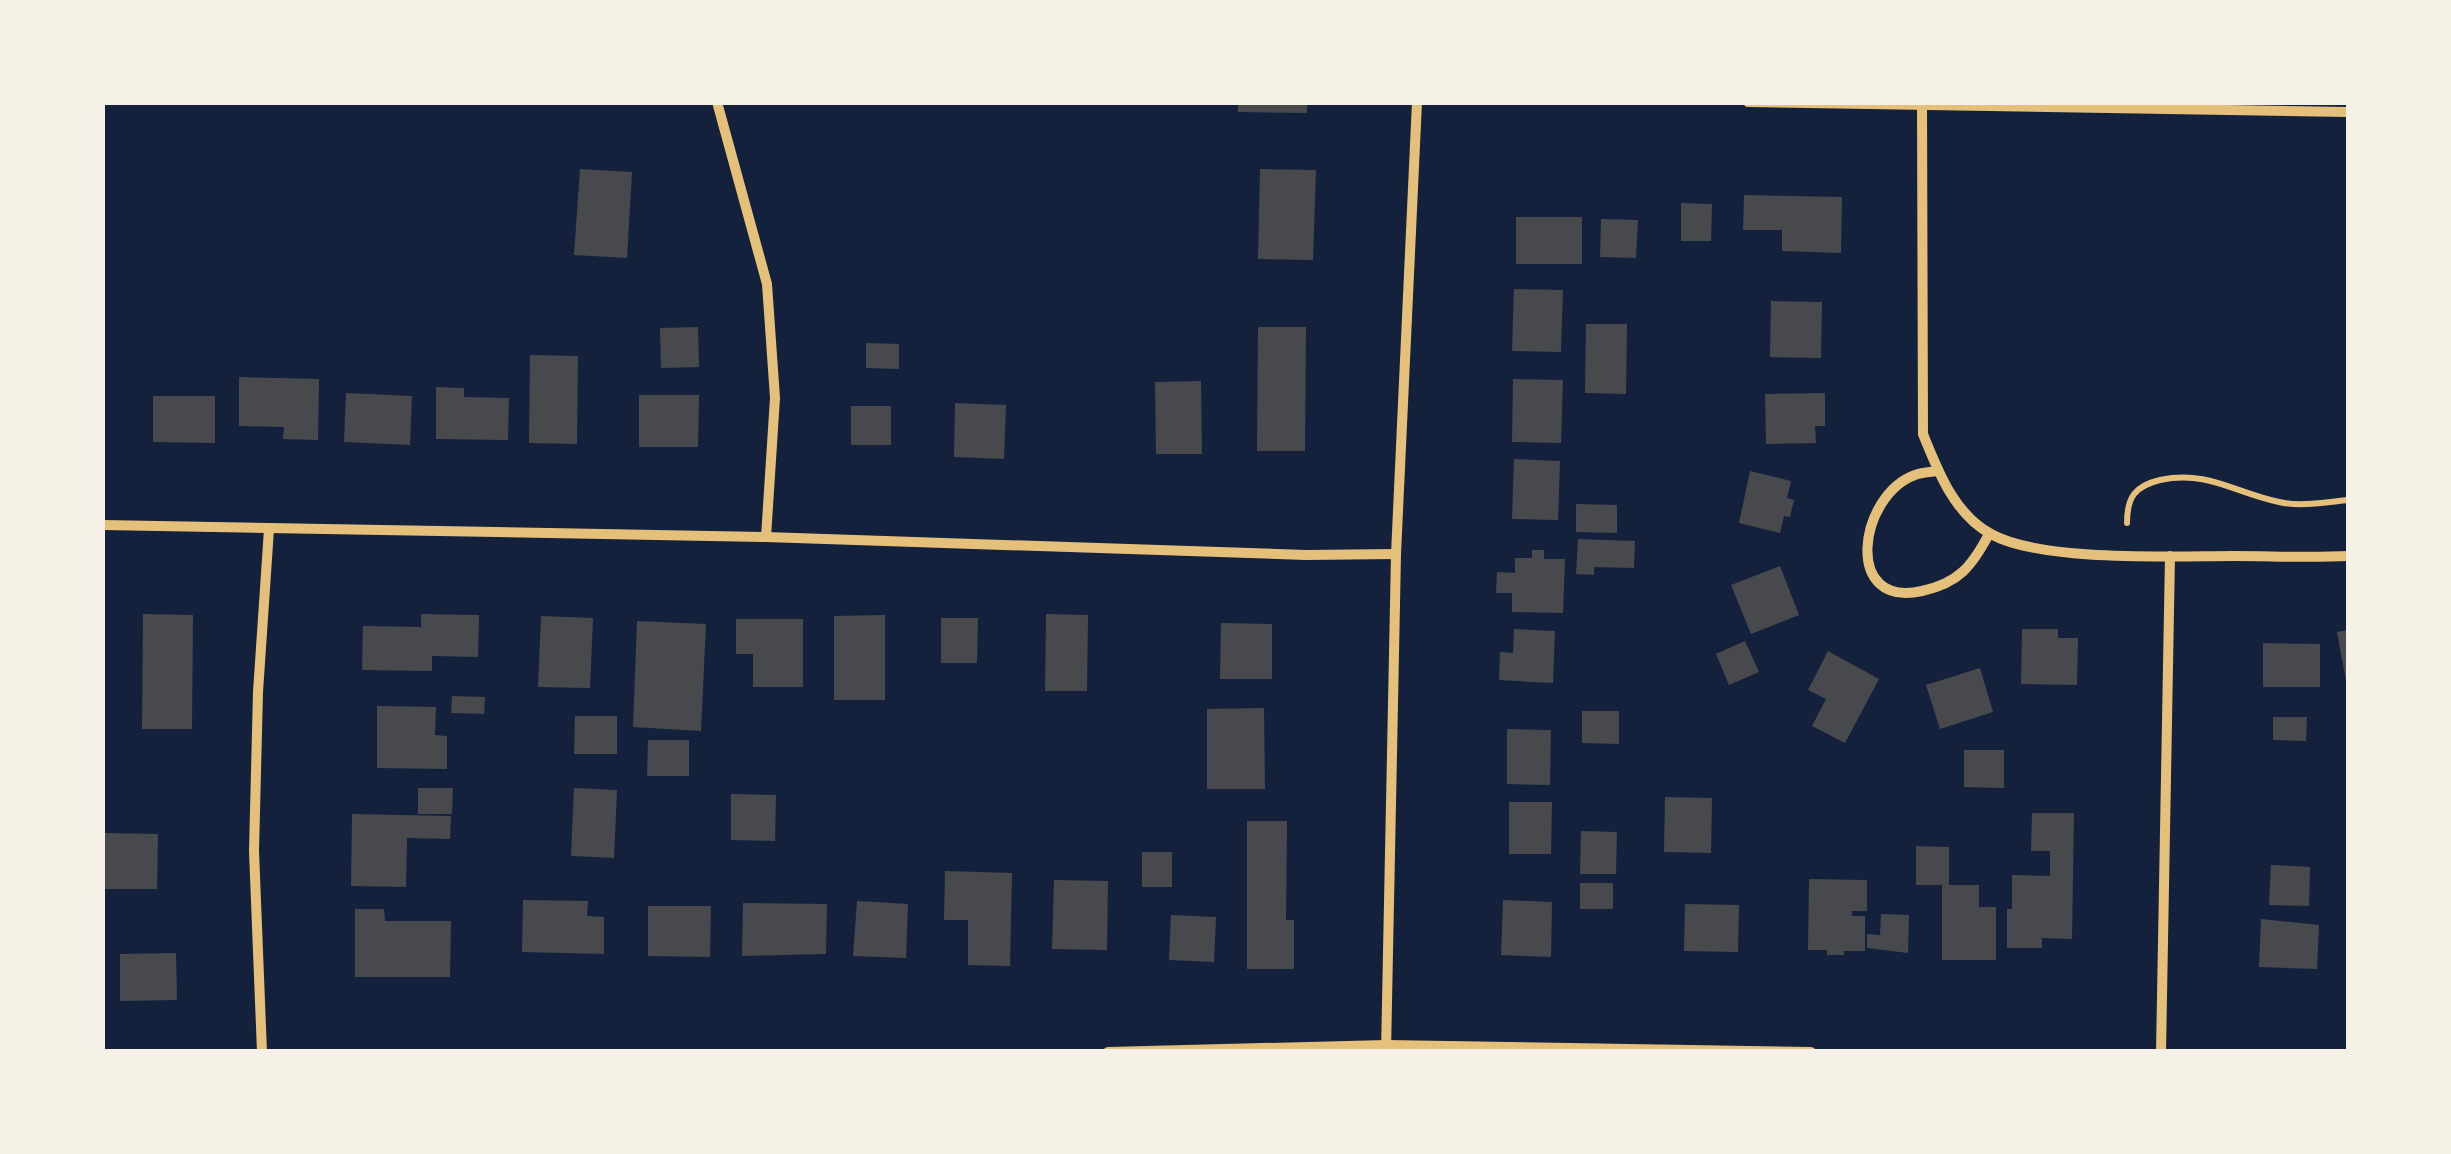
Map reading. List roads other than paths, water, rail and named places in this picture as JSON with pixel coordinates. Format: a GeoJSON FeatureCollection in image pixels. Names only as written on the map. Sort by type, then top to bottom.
{"type":"FeatureCollection","features":[{"type":"Feature","properties":{"kind":"street"},"geometry":{"type":"LineString","coordinates":[[717,102],[767,284],[775,398],[766,537]]}},
{"type":"Feature","properties":{"kind":"street"},"geometry":{"type":"LineString","coordinates":[[1386,1048],[1396,554],[1417,102]]}},
{"type":"Feature","properties":{"kind":"street"},"geometry":{"type":"LineString","coordinates":[[1748,102],[2348,112]]}},
{"type":"Feature","properties":{"kind":"street"},"geometry":{"type":"LineString","coordinates":[[1922,104],[1923,434],[1938,472],[1956,502],[1990,534],[2037,550],[2170,556],[2348,556]]}},
{"type":"Feature","properties":{"kind":"street"},"geometry":{"type":"LineString","coordinates":[[1938,472],[1914,475],[1888,496],[1869,524],[1867,565],[1882,587],[1903,595],[1957,579],[1990,534]]}},
{"type":"Feature","properties":{"kind":"street"},"geometry":{"type":"LineString","coordinates":[[102,525],[1396,554]]}},
{"type":"Feature","properties":{"kind":"street"},"geometry":{"type":"LineString","coordinates":[[262,1052],[254,831],[269,530]]}},
{"type":"Feature","properties":{"kind":"street"},"geometry":{"type":"LineString","coordinates":[[2162,1052],[2170,556]]}},
{"type":"Feature","properties":{"kind":"street"},"geometry":{"type":"LineString","coordinates":[[1108,1052],[1386,1048],[1811,1052]]}}]}
